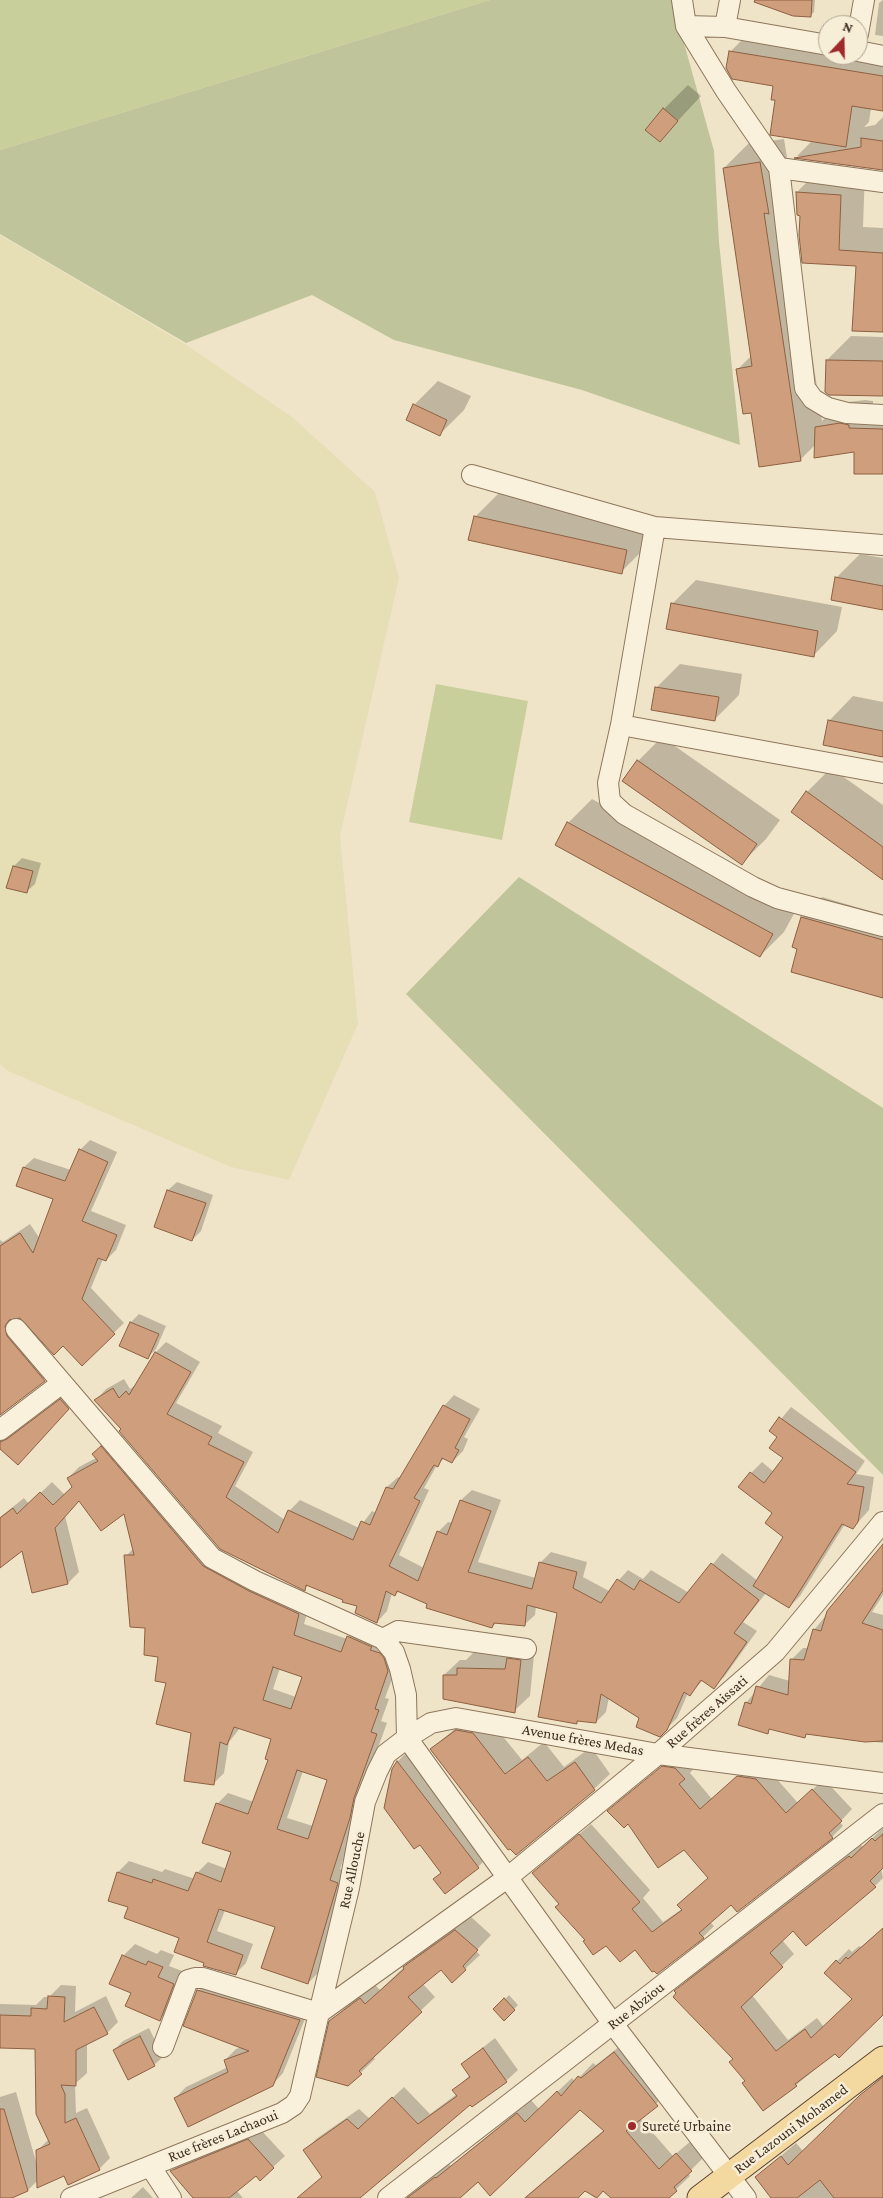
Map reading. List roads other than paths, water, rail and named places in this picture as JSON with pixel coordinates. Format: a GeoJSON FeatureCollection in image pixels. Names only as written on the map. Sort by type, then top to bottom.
{"type":"FeatureCollection","features":[{"type":"Feature","properties":{"kind":"main road","name":"Rue Lazouni Mohamed"},"geometry":{"type":"LineString","coordinates":[[700,2198],[883,2059]]}},
{"type":"Feature","properties":{"kind":"street"},"geometry":{"type":"LineString","coordinates":[[682,0],[686,26],[726,90],[779,168],[805,388],[812,399],[828,408],[846,413],[883,415]]}},
{"type":"Feature","properties":{"kind":"street"},"geometry":{"type":"LineString","coordinates":[[725,28],[730,0]]}},
{"type":"Feature","properties":{"kind":"street"},"geometry":{"type":"LineString","coordinates":[[861,15],[864,0]]}},
{"type":"Feature","properties":{"kind":"street"},"geometry":{"type":"LineString","coordinates":[[686,26],[725,28],[818,43]]}},
{"type":"Feature","properties":{"kind":"street"},"geometry":{"type":"LineString","coordinates":[[868,53],[883,56]]}},
{"type":"Feature","properties":{"kind":"street"},"geometry":{"type":"LineString","coordinates":[[779,168],[883,182]]}},
{"type":"Feature","properties":{"kind":"street"},"geometry":{"type":"LineString","coordinates":[[472,475],[655,527],[883,545]]}},
{"type":"Feature","properties":{"kind":"street"},"geometry":{"type":"LineString","coordinates":[[655,527],[608,783],[610,801],[616,809],[769,894],[883,926]]}},
{"type":"Feature","properties":{"kind":"street"},"geometry":{"type":"LineString","coordinates":[[620,725],[883,773]]}},
{"type":"Feature","properties":{"kind":"street"},"geometry":{"type":"LineString","coordinates":[[16,1329],[212,1558],[255,1582],[383,1639],[394,1652],[406,1695],[407,1738],[613,2024],[746,2198]]}},
{"type":"Feature","properties":{"kind":"street"},"geometry":{"type":"LineString","coordinates":[[0,1430],[62,1383]]}},
{"type":"Feature","properties":{"kind":"street","name":"Rue frères Aissati"},"geometry":{"type":"LineString","coordinates":[[507,1878],[658,1754],[775,1652],[883,1522]]}},
{"type":"Feature","properties":{"kind":"street"},"geometry":{"type":"LineString","coordinates":[[383,1639],[398,1631],[526,1649]]}},
{"type":"Feature","properties":{"kind":"street","name":"Avenue frères Medas"},"geometry":{"type":"LineString","coordinates":[[407,1738],[431,1724],[456,1718],[658,1754],[883,1783]]}},
{"type":"Feature","properties":{"kind":"street","name":"Rue Allouche"},"geometry":{"type":"LineString","coordinates":[[319,2013],[350,1888],[366,1802],[386,1754],[407,1738]]}},
{"type":"Feature","properties":{"kind":"street","name":"Rue Abziou"},"geometry":{"type":"LineString","coordinates":[[388,2198],[883,1814]]}},
{"type":"Feature","properties":{"kind":"street"},"geometry":{"type":"LineString","coordinates":[[163,2047],[188,1980],[203,1978],[319,2013],[507,1878]]}},
{"type":"Feature","properties":{"kind":"street","name":"Rue frères Lachaoui"},"geometry":{"type":"LineString","coordinates":[[71,2198],[282,2113],[294,2105],[300,2096],[319,2013]]}},
{"type":"Feature","properties":{"kind":"street"},"geometry":{"type":"LineString","coordinates":[[150,2166],[171,2198]]}},
{"type":"Feature","properties":{"kind":"place","name":"Sureté Urbaine"},"geometry":{"type":"Point","coordinates":[632,2126]}}]}
